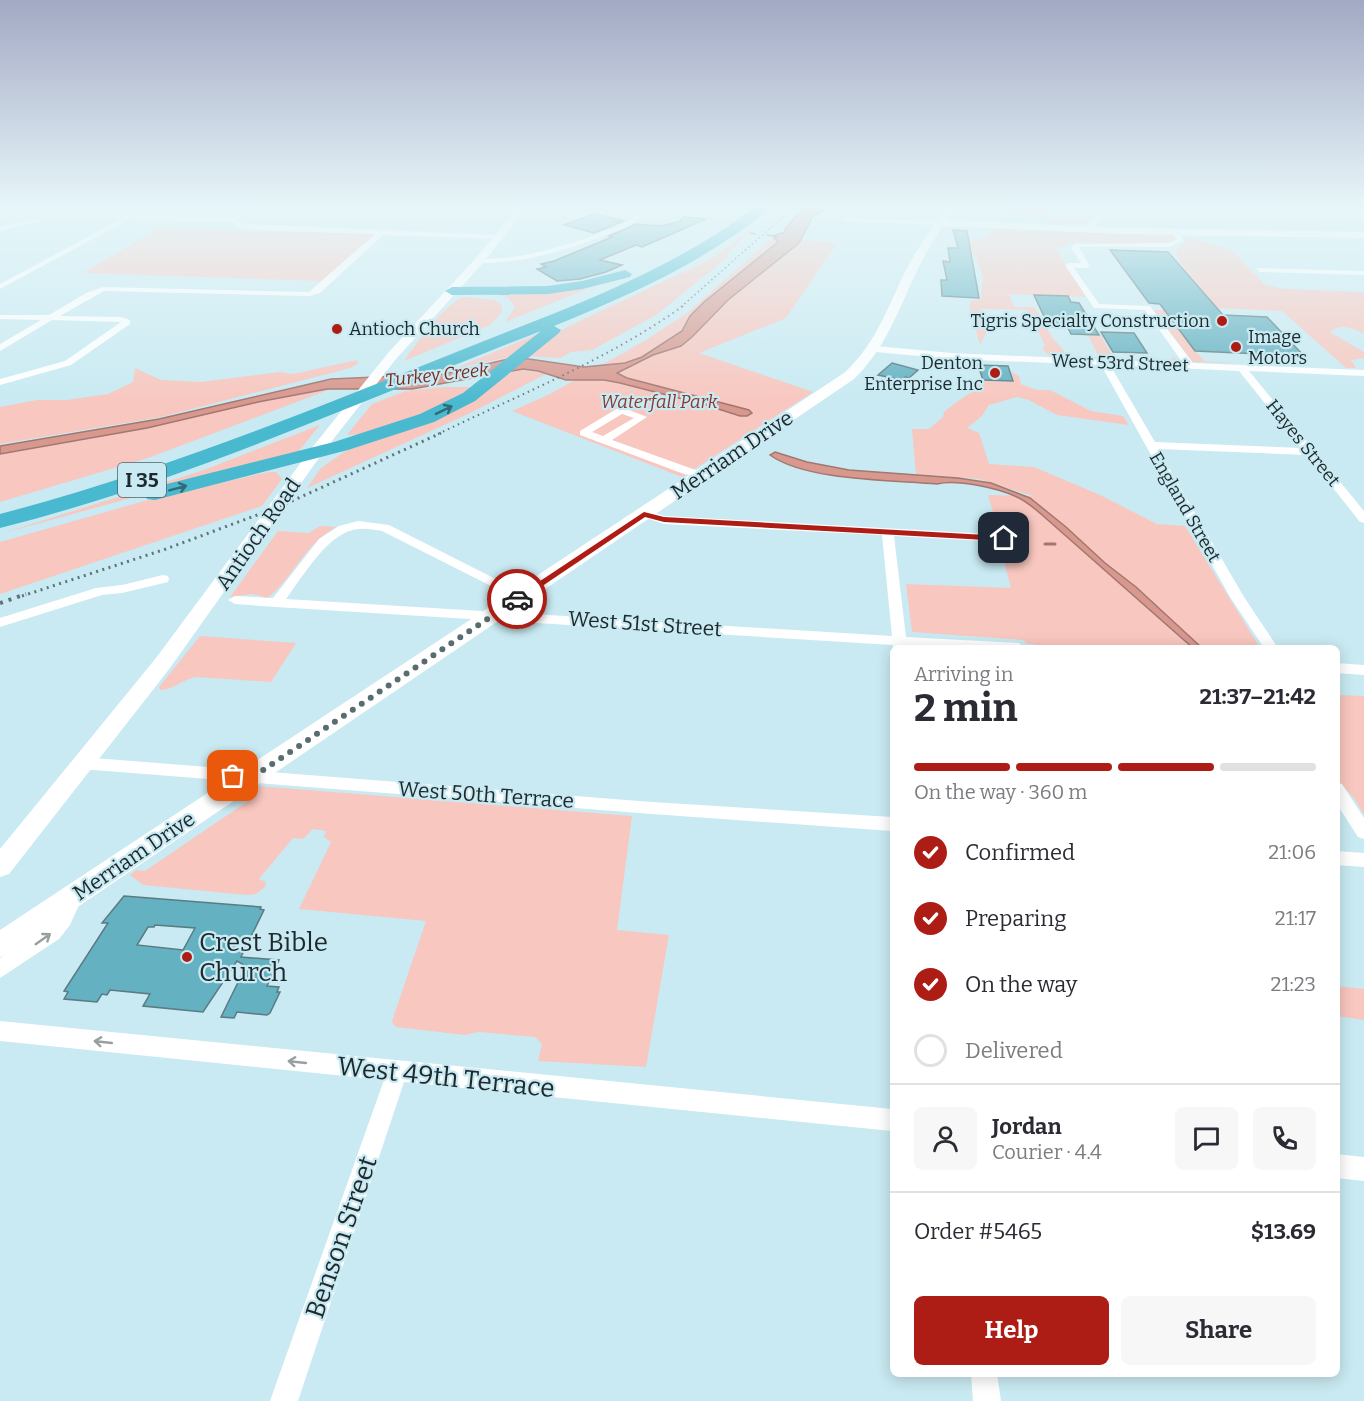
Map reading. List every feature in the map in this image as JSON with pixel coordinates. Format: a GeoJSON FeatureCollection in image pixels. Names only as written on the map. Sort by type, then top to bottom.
{"type":"FeatureCollection","features":[{"type":"Feature","properties":{"kind":"highway"},"geometry":{"type":"LineString","coordinates":[[452,291],[560,288],[629,272]]}},
{"type":"Feature","properties":{"kind":"highway","name":"I 35"},"geometry":{"type":"LineString","coordinates":[[0,521],[135,483],[280,430],[642,272]]}},
{"type":"Feature","properties":{"kind":"highway","name":"I 35"},"geometry":{"type":"LineString","coordinates":[[0,509],[157,463],[416,364],[454,354],[597,302],[662,272]]}},
{"type":"Feature","properties":{"kind":"highway"},"geometry":{"type":"LineString","coordinates":[[452,291],[498,298],[504,300],[509,306]]}},
{"type":"Feature","properties":{"kind":"highway"},"geometry":{"type":"LineString","coordinates":[[0,538],[364,439],[427,418],[478,390],[519,355],[597,302]]}},
{"type":"Feature","properties":{"kind":"highway"},"geometry":{"type":"LineString","coordinates":[[454,354],[492,327]]}},
{"type":"Feature","properties":{"kind":"highway"},"geometry":{"type":"LineString","coordinates":[[330,434],[349,440],[364,439]]}},
{"type":"Feature","properties":{"kind":"highway"},"geometry":{"type":"LineString","coordinates":[[261,466],[284,469],[298,477]]}},
{"type":"Feature","properties":{"kind":"main road","name":"Antioch Road"},"geometry":{"type":"LineString","coordinates":[[0,867],[163,663],[330,434],[392,356],[469,272]]}},
{"type":"Feature","properties":{"kind":"main road","name":"Merriam Drive"},"geometry":{"type":"LineString","coordinates":[[0,945],[849,376],[876,349],[911,272]]}},
{"type":"Feature","properties":{"kind":"street"},"geometry":{"type":"LineString","coordinates":[[0,287],[27,272]]}},
{"type":"Feature","properties":{"kind":"street"},"geometry":{"type":"LineString","coordinates":[[0,348],[94,291],[103,289],[310,294],[317,291],[338,272]]}},
{"type":"Feature","properties":{"kind":"street"},"geometry":{"type":"LineString","coordinates":[[1075,272],[1097,306],[1147,308],[1190,366]]}},
{"type":"Feature","properties":{"kind":"street"},"geometry":{"type":"LineString","coordinates":[[1342,272],[1364,273]]}},
{"type":"Feature","properties":{"kind":"street"},"geometry":{"type":"LineString","coordinates":[[0,317],[52,316],[121,319],[127,322],[68,363],[0,381]]}},
{"type":"Feature","properties":{"kind":"street","name":"West 53rd Street"},"geometry":{"type":"LineString","coordinates":[[876,349],[951,356],[1364,373]]}},
{"type":"Feature","properties":{"kind":"street","name":"England Street"},"geometry":{"type":"LineString","coordinates":[[1104,362],[1237,597],[1269,645]]}},
{"type":"Feature","properties":{"kind":"street","name":"Hayes Street"},"geometry":{"type":"LineString","coordinates":[[1242,368],[1364,519]]}},
{"type":"Feature","properties":{"kind":"street"},"geometry":{"type":"LineString","coordinates":[[604,440],[642,417],[621,411],[584,433],[700,475]]}},
{"type":"Feature","properties":{"kind":"street"},"geometry":{"type":"LineString","coordinates":[[1150,445],[1311,452]]}},
{"type":"Feature","properties":{"kind":"street"},"geometry":{"type":"LineString","coordinates":[[644,514],[675,520],[1004,538]]}},
{"type":"Feature","properties":{"kind":"street"},"geometry":{"type":"LineString","coordinates":[[276,603],[323,542],[343,529],[358,525],[385,528],[522,596]]}},
{"type":"Feature","properties":{"kind":"street"},"geometry":{"type":"LineString","coordinates":[[888,532],[900,644]]}},
{"type":"Feature","properties":{"kind":"street"},"geometry":{"type":"LineString","coordinates":[[0,623],[101,591],[122,589],[163,579]]}},
{"type":"Feature","properties":{"kind":"street","name":"West 51st Street"},"geometry":{"type":"LineString","coordinates":[[235,600],[930,645]]}},
{"type":"Feature","properties":{"kind":"street"},"geometry":{"type":"LineString","coordinates":[[1340,668],[1364,670]]}},
{"type":"Feature","properties":{"kind":"street","name":"West 50th Terrace"},"geometry":{"type":"LineString","coordinates":[[81,763],[890,824]]}},
{"type":"Feature","properties":{"kind":"street"},"geometry":{"type":"LineString","coordinates":[[1340,794],[1364,832]]}},
{"type":"Feature","properties":{"kind":"street"},"geometry":{"type":"LineString","coordinates":[[1340,858],[1364,860]]}},
{"type":"Feature","properties":{"kind":"street"},"geometry":{"type":"LineString","coordinates":[[0,969],[52,933],[63,919],[73,898]]}},
{"type":"Feature","properties":{"kind":"street","name":"West 49th Terrace"},"geometry":{"type":"LineString","coordinates":[[0,1031],[890,1120]]}},
{"type":"Feature","properties":{"kind":"street","name":"Benson Street"},"geometry":{"type":"LineString","coordinates":[[284,1401],[397,1072]]}},
{"type":"Feature","properties":{"kind":"street"},"geometry":{"type":"LineString","coordinates":[[1340,1166],[1364,1169]]}},
{"type":"Feature","properties":{"kind":"street"},"geometry":{"type":"LineString","coordinates":[[984,1377],[987,1401]]}},
{"type":"Feature","properties":{"kind":"green space"},"geometry":{"type":"Polygon","coordinates":[[[84,272],[332,272],[322,281],[84,272]]]}},
{"type":"Feature","properties":{"kind":"green space"},"geometry":{"type":"Polygon","coordinates":[[[683,272],[709,272],[656,315],[592,350],[571,352],[560,358],[525,356],[567,327],[683,272]]]}},
{"type":"Feature","properties":{"kind":"green space","name":"Waterfall Park"},"geometry":{"type":"Polygon","coordinates":[[[733,272],[817,272],[786,318],[699,353],[813,392],[682,477],[512,411],[550,394],[646,340],[687,313],[733,272]]]}},
{"type":"Feature","properties":{"kind":"green space"},"geometry":{"type":"Polygon","coordinates":[[[981,272],[1071,272],[1086,297],[1009,294],[1014,307],[1034,307],[1052,337],[1067,356],[1051,357],[1042,349],[1045,345],[1027,310],[981,309],[988,330],[980,345],[969,307],[971,301],[981,299],[983,277],[981,272]]]}},
{"type":"Feature","properties":{"kind":"green space"},"geometry":{"type":"Polygon","coordinates":[[[1188,272],[1253,272],[1265,285],[1283,289],[1364,292],[1364,334],[1342,327],[1330,332],[1364,352],[1364,358],[1351,360],[1356,368],[1346,368],[1282,311],[1218,308],[1188,272]]]}},
{"type":"Feature","properties":{"kind":"green space"},"geometry":{"type":"Polygon","coordinates":[[[607,281],[505,322],[515,307],[508,298],[500,295],[529,294],[607,281]]]}},
{"type":"Feature","properties":{"kind":"green space"},"geometry":{"type":"Polygon","coordinates":[[[464,297],[495,300],[502,305],[502,312],[490,325],[404,361],[440,315],[464,297]]]}},
{"type":"Feature","properties":{"kind":"green space"},"geometry":{"type":"Polygon","coordinates":[[[1164,310],[1204,361],[1243,363],[1192,362],[1153,311],[1164,310]]]}},
{"type":"Feature","properties":{"kind":"green space"},"geometry":{"type":"Polygon","coordinates":[[[547,330],[510,357],[456,368],[547,330]]]}},
{"type":"Feature","properties":{"kind":"green space"},"geometry":{"type":"Polygon","coordinates":[[[1084,335],[1101,336],[1114,358],[1172,360],[1173,357],[1180,361],[1082,358],[1076,356],[1099,357],[1089,337],[1084,335]]]}},
{"type":"Feature","properties":{"kind":"green space"},"geometry":{"type":"Polygon","coordinates":[[[357,360],[358,364],[350,368],[161,417],[0,444],[0,407],[37,400],[67,400],[108,394],[133,382],[135,368],[161,380],[201,382],[280,372],[293,374],[357,360]]]}},
{"type":"Feature","properties":{"kind":"green space"},"geometry":{"type":"Polygon","coordinates":[[[523,369],[546,374],[468,414],[307,488],[321,468],[344,452],[507,372],[523,369]]]}},
{"type":"Feature","properties":{"kind":"green space"},"geometry":{"type":"Polygon","coordinates":[[[1012,372],[1019,376],[1021,384],[1037,390],[1050,390],[1091,411],[1123,416],[1129,425],[1057,415],[1029,400],[1017,397],[989,405],[982,416],[967,428],[979,433],[989,464],[1034,467],[1100,495],[1157,524],[1185,526],[1258,645],[1037,645],[1025,643],[1024,640],[912,632],[906,584],[1011,588],[988,495],[1033,496],[979,479],[916,474],[912,429],[929,429],[943,417],[944,412],[976,390],[974,386],[985,381],[1013,382],[1012,372]]]}},
{"type":"Feature","properties":{"kind":"green space"},"geometry":{"type":"Polygon","coordinates":[[[475,387],[396,425],[363,434],[347,435],[372,404],[406,391],[475,387]]]}},
{"type":"Feature","properties":{"kind":"green space"},"geometry":{"type":"Polygon","coordinates":[[[331,389],[148,458],[0,502],[0,454],[147,428],[258,402],[331,389]]]}},
{"type":"Feature","properties":{"kind":"green space"},"geometry":{"type":"Polygon","coordinates":[[[320,425],[298,452],[0,534],[204,470],[320,425]]]}},
{"type":"Feature","properties":{"kind":"green space"},"geometry":{"type":"Polygon","coordinates":[[[276,472],[282,479],[262,506],[0,594],[0,542],[148,500],[276,472]]]}},
{"type":"Feature","properties":{"kind":"green space"},"geometry":{"type":"Polygon","coordinates":[[[320,526],[336,527],[315,543],[275,592],[265,600],[262,596],[252,594],[230,597],[278,531],[309,533],[320,526]]]}},
{"type":"Feature","properties":{"kind":"green space"},"geometry":{"type":"Polygon","coordinates":[[[200,636],[296,643],[271,682],[196,677],[160,690],[159,687],[200,636]]]}},
{"type":"Feature","properties":{"kind":"green space"},"geometry":{"type":"Polygon","coordinates":[[[1340,695],[1364,696],[1364,815],[1354,798],[1340,783],[1340,695]]]}},
{"type":"Feature","properties":{"kind":"green space"},"geometry":{"type":"Polygon","coordinates":[[[258,786],[632,816],[617,930],[669,935],[646,1067],[538,1061],[542,1044],[535,1037],[478,1032],[465,1035],[396,1027],[392,1022],[426,921],[299,909],[331,842],[324,837],[326,831],[313,829],[303,839],[293,838],[259,879],[266,882],[265,887],[256,894],[143,885],[130,875],[136,870],[145,871],[248,801],[244,798],[246,791],[258,786]]]}},
{"type":"Feature","properties":{"kind":"green space"},"geometry":{"type":"Polygon","coordinates":[[[1340,986],[1364,989],[1364,1020],[1340,1016],[1340,986]]]}},
{"type":"Feature","properties":{"kind":"water","name":"Turkey Creek"},"geometry":{"type":"Polygon","coordinates":[[[741,272],[762,272],[728,300],[681,346],[653,355],[617,373],[627,378],[749,410],[752,413],[747,416],[620,383],[604,380],[566,380],[523,369],[412,389],[327,389],[258,402],[147,428],[0,454],[0,446],[159,419],[331,379],[444,374],[508,359],[529,359],[584,367],[625,363],[642,357],[682,331],[690,316],[741,272]]]}},
{"type":"Feature","properties":{"kind":"water"},"geometry":{"type":"Polygon","coordinates":[[[775,452],[807,462],[849,470],[958,478],[991,483],[1030,498],[1136,587],[1199,645],[1190,645],[1041,514],[1017,497],[989,488],[966,484],[937,484],[827,475],[786,464],[770,455],[775,452]]]}},
{"type":"Feature","properties":{"kind":"building"},"geometry":{"type":"Polygon","coordinates":[[[543,272],[605,272],[580,279],[557,281],[543,272]]]}},
{"type":"Feature","properties":{"kind":"building"},"geometry":{"type":"Polygon","coordinates":[[[945,272],[974,272],[979,298],[942,296],[941,280],[947,280],[945,272]]]}},
{"type":"Feature","properties":{"kind":"building"},"geometry":{"type":"Polygon","coordinates":[[[1126,272],[1186,272],[1223,315],[1267,317],[1304,356],[1195,351],[1160,304],[1149,303],[1126,272]]]}},
{"type":"Feature","properties":{"kind":"building"},"geometry":{"type":"Polygon","coordinates":[[[1034,295],[1068,296],[1071,302],[1079,303],[1099,335],[1071,334],[1068,328],[1049,327],[1034,295]]]}},
{"type":"Feature","properties":{"kind":"building"},"geometry":{"type":"Polygon","coordinates":[[[1101,332],[1134,333],[1147,353],[1113,352],[1101,332]]]}},
{"type":"Feature","properties":{"kind":"building"},"geometry":{"type":"Polygon","coordinates":[[[892,363],[918,370],[909,378],[905,377],[901,380],[878,375],[892,363]]]}},
{"type":"Feature","properties":{"kind":"building","name":"Denton Enterprise Inc"},"geometry":{"type":"Polygon","coordinates":[[[978,365],[1008,366],[1013,381],[983,380],[978,365]]]}},
{"type":"Feature","properties":{"kind":"building","name":"Crest Bible Church"},"geometry":{"type":"Polygon","coordinates":[[[124,896],[261,907],[260,909],[264,910],[241,957],[279,960],[267,986],[279,987],[277,992],[280,992],[267,1015],[237,1012],[234,1018],[221,1017],[246,966],[237,961],[203,1012],[143,1006],[150,994],[110,990],[107,995],[102,994],[97,1002],[64,999],[68,992],[64,991],[108,923],[102,923],[124,896]],[[155,925],[148,927],[137,945],[183,950],[195,928],[155,925]]]}},
{"type":"Feature","properties":{"kind":"waterway"},"geometry":{"type":"LineString","coordinates":[[1045,544],[1055,544]]}},
{"type":"Feature","properties":{"kind":"railway"},"geometry":{"type":"LineString","coordinates":[[681,307],[720,272]]}},
{"type":"Feature","properties":{"kind":"railway"},"geometry":{"type":"LineString","coordinates":[[438,434],[595,359],[655,325],[683,306]]}},
{"type":"Feature","properties":{"kind":"railway"},"geometry":{"type":"LineString","coordinates":[[22,596],[166,549],[281,506],[441,433]]}},
{"type":"Feature","properties":{"kind":"railway"},"geometry":{"type":"LineString","coordinates":[[0,603],[26,594]]}},
{"type":"Feature","properties":{"kind":"way so far"},"geometry":{"type":"LineString","coordinates":[[233,776],[253,777],[517,599]]}},
{"type":"Feature","properties":{"kind":"place","name":"Tigris Specialty Construction"},"geometry":{"type":"Point","coordinates":[1222,321]}},
{"type":"Feature","properties":{"kind":"place","name":"Antioch Church"},"geometry":{"type":"Point","coordinates":[337,329]}},
{"type":"Feature","properties":{"kind":"place","name":"Image Motors"},"geometry":{"type":"Point","coordinates":[1236,347]}},
{"type":"Feature","properties":{"kind":"place","name":"Denton Enterprise Inc"},"geometry":{"type":"Point","coordinates":[995,373]}},
{"type":"Feature","properties":{"kind":"place","name":"Crest Bible Church"},"geometry":{"type":"Point","coordinates":[187,957]}},
{"type":"Feature","properties":{"kind":"route"},"geometry":{"type":"LineString","coordinates":[[517,599],[644,514],[664,519],[1004,538]]}}]}
